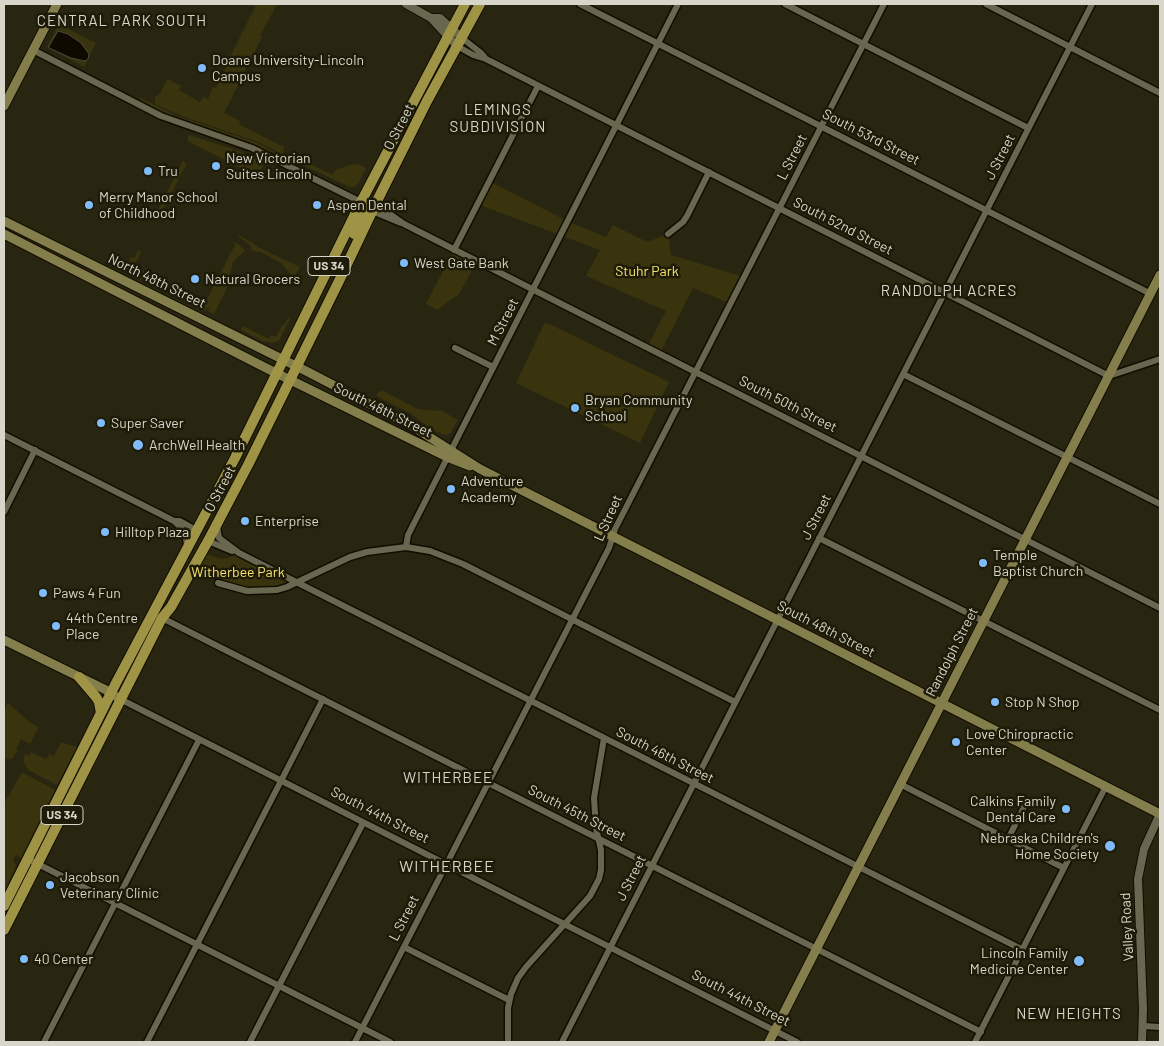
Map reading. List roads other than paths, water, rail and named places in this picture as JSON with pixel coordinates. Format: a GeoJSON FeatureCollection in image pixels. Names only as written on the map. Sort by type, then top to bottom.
{"type":"FeatureCollection","features":[{"type":"Feature","properties":{"kind":"main road"},"geometry":{"type":"LineString","coordinates":[[4,106],[57,4]]}},
{"type":"Feature","properties":{"kind":"main road","name":"O Street"},"geometry":{"type":"LineString","coordinates":[[4,906],[111,693],[223,480],[361,202],[465,4]]}},
{"type":"Feature","properties":{"kind":"main road","name":"O Street"},"geometry":{"type":"LineString","coordinates":[[4,930],[162,618],[218,522],[340,280],[377,201],[480,4]]}},
{"type":"Feature","properties":{"kind":"main road"},"geometry":{"type":"LineString","coordinates":[[372,211],[370,204],[371,196],[389,158],[395,136]]}},
{"type":"Feature","properties":{"kind":"main road"},"geometry":{"type":"LineString","coordinates":[[340,280],[342,262],[362,214],[363,206],[361,202]]}},
{"type":"Feature","properties":{"kind":"main road","name":"North 48th Street"},"geometry":{"type":"LineString","coordinates":[[4,221],[297,366]]}},
{"type":"Feature","properties":{"kind":"main road","name":"North 48th Street"},"geometry":{"type":"LineString","coordinates":[[4,234],[275,373]]}},
{"type":"Feature","properties":{"kind":"main road","name":"Randolph Street"},"geometry":{"type":"LineString","coordinates":[[769,1042],[1160,275]]}},
{"type":"Feature","properties":{"kind":"main road","name":"South 48th Street"},"geometry":{"type":"LineString","coordinates":[[297,366],[412,426],[449,454]]}},
{"type":"Feature","properties":{"kind":"main road","name":"South 48th Street"},"geometry":{"type":"LineString","coordinates":[[275,373],[480,469],[1160,814]]}},
{"type":"Feature","properties":{"kind":"main road"},"geometry":{"type":"LineString","coordinates":[[208,541],[204,530],[216,503],[223,480]]}},
{"type":"Feature","properties":{"kind":"main road"},"geometry":{"type":"LineString","coordinates":[[162,618],[164,604],[195,544],[196,530]]}},
{"type":"Feature","properties":{"kind":"main road","name":"South 44th Street"},"geometry":{"type":"LineString","coordinates":[[4,640],[120,699]]}},
{"type":"Feature","properties":{"kind":"main road"},"geometry":{"type":"LineString","coordinates":[[79,677],[96,697],[101,713]]}},
{"type":"Feature","properties":{"kind":"street"},"geometry":{"type":"LineString","coordinates":[[406,4],[431,18],[440,18],[449,32],[460,42]]}},
{"type":"Feature","properties":{"kind":"street","name":"South 53rd Street"},"geometry":{"type":"LineString","coordinates":[[580,4],[590,6],[658,43],[1151,294]]}},
{"type":"Feature","properties":{"kind":"street","name":"M Street"},"geometry":{"type":"LineString","coordinates":[[406,548],[408,535],[678,4]]}},
{"type":"Feature","properties":{"kind":"street"},"geometry":{"type":"LineString","coordinates":[[785,4],[1028,128]]}},
{"type":"Feature","properties":{"kind":"street","name":"L Street"},"geometry":{"type":"LineString","coordinates":[[355,1042],[609,548],[613,536],[884,4]]}},
{"type":"Feature","properties":{"kind":"street"},"geometry":{"type":"LineString","coordinates":[[986,4],[1160,92]]}},
{"type":"Feature","properties":{"kind":"street","name":"J Street"},"geometry":{"type":"LineString","coordinates":[[562,1042],[1092,4]]}},
{"type":"Feature","properties":{"kind":"street","name":"South 52nd Street"},"geometry":{"type":"LineString","coordinates":[[460,42],[473,55],[486,59],[1109,376]]}},
{"type":"Feature","properties":{"kind":"street"},"geometry":{"type":"LineString","coordinates":[[33,50],[162,116],[252,148],[361,202]]}},
{"type":"Feature","properties":{"kind":"street"},"geometry":{"type":"LineString","coordinates":[[454,250],[538,86]]}},
{"type":"Feature","properties":{"kind":"street"},"geometry":{"type":"LineString","coordinates":[[668,234],[683,222],[687,216],[709,172]]}},
{"type":"Feature","properties":{"kind":"street","name":"South 50th Street"},"geometry":{"type":"LineString","coordinates":[[377,201],[381,208],[404,224],[454,250],[1160,608]]}},
{"type":"Feature","properties":{"kind":"street","name":"South 50th Street"},"geometry":{"type":"LineString","coordinates":[[372,211],[404,224]]}},
{"type":"Feature","properties":{"kind":"street"},"geometry":{"type":"LineString","coordinates":[[455,348],[493,368]]}},
{"type":"Feature","properties":{"kind":"street"},"geometry":{"type":"LineString","coordinates":[[1109,376],[1160,359]]}},
{"type":"Feature","properties":{"kind":"street"},"geometry":{"type":"LineString","coordinates":[[903,374],[1160,504]]}},
{"type":"Feature","properties":{"kind":"street"},"geometry":{"type":"LineString","coordinates":[[4,435],[174,521],[186,534],[187,546]]}},
{"type":"Feature","properties":{"kind":"street"},"geometry":{"type":"LineString","coordinates":[[4,512],[35,450]]}},
{"type":"Feature","properties":{"kind":"street"},"geometry":{"type":"LineString","coordinates":[[174,521],[180,521],[196,530]]}},
{"type":"Feature","properties":{"kind":"street","name":"South 46th Street"},"geometry":{"type":"LineString","coordinates":[[218,522],[219,538],[239,554]]}},
{"type":"Feature","properties":{"kind":"street"},"geometry":{"type":"LineString","coordinates":[[819,538],[1160,710]]}},
{"type":"Feature","properties":{"kind":"street","name":"South 46th Street"},"geometry":{"type":"LineString","coordinates":[[208,541],[296,582],[1023,950]]}},
{"type":"Feature","properties":{"kind":"street"},"geometry":{"type":"LineString","coordinates":[[218,583],[238,589],[256,591],[283,589],[356,555],[376,550],[406,548],[430,551],[453,559],[735,702]]}},
{"type":"Feature","properties":{"kind":"street","name":"South 45th Street"},"geometry":{"type":"LineString","coordinates":[[162,618],[981,1032]]}},
{"type":"Feature","properties":{"kind":"street","name":"South 44th Street"},"geometry":{"type":"LineString","coordinates":[[120,699],[797,1042]]}},
{"type":"Feature","properties":{"kind":"street"},"geometry":{"type":"LineString","coordinates":[[147,1042],[324,699]]}},
{"type":"Feature","properties":{"kind":"street"},"geometry":{"type":"LineString","coordinates":[[508,1042],[509,1000],[522,972],[590,896],[597,883],[601,865],[601,850],[596,828],[594,798],[604,738]]}},
{"type":"Feature","properties":{"kind":"street"},"geometry":{"type":"LineString","coordinates":[[44,1042],[199,740]]}},
{"type":"Feature","properties":{"kind":"street"},"geometry":{"type":"LineString","coordinates":[[900,784],[1064,868]]}},
{"type":"Feature","properties":{"kind":"street"},"geometry":{"type":"LineString","coordinates":[[976,1042],[1106,786]]}},
{"type":"Feature","properties":{"kind":"street"},"geometry":{"type":"LineString","coordinates":[[1008,839],[1027,802]]}},
{"type":"Feature","properties":{"kind":"street","name":"Valley Road"},"geometry":{"type":"LineString","coordinates":[[1142,1042],[1138,879],[1144,849],[1160,814]]}},
{"type":"Feature","properties":{"kind":"street"},"geometry":{"type":"LineString","coordinates":[[250,1042],[363,822]]}},
{"type":"Feature","properties":{"kind":"street"},"geometry":{"type":"LineString","coordinates":[[28,859],[390,1042]]}},
{"type":"Feature","properties":{"kind":"street"},"geometry":{"type":"LineString","coordinates":[[404,947],[509,1000]]}},
{"type":"Feature","properties":{"kind":"street"},"geometry":{"type":"LineString","coordinates":[[1143,1026],[1160,1027]]}},
{"type":"Feature","properties":{"kind":"place","name":"Doane University-Lincoln Campus"},"geometry":{"type":"Point","coordinates":[202,68]}},
{"type":"Feature","properties":{"kind":"place","name":"New Victorian Suites Lincoln"},"geometry":{"type":"Point","coordinates":[216,166]}},
{"type":"Feature","properties":{"kind":"place","name":"Tru"},"geometry":{"type":"Point","coordinates":[148,171]}},
{"type":"Feature","properties":{"kind":"place","name":"Merry Manor School of Childhood"},"geometry":{"type":"Point","coordinates":[89,205]}},
{"type":"Feature","properties":{"kind":"place","name":"Aspen Dental"},"geometry":{"type":"Point","coordinates":[317,205]}},
{"type":"Feature","properties":{"kind":"place","name":"West Gate Bank"},"geometry":{"type":"Point","coordinates":[404,263]}},
{"type":"Feature","properties":{"kind":"place","name":"Natural Grocers"},"geometry":{"type":"Point","coordinates":[195,279]}},
{"type":"Feature","properties":{"kind":"place","name":"Bryan Community School"},"geometry":{"type":"Point","coordinates":[575,408]}},
{"type":"Feature","properties":{"kind":"place","name":"Super Saver"},"geometry":{"type":"Point","coordinates":[101,423]}},
{"type":"Feature","properties":{"kind":"place","name":"ArchWell Health"},"geometry":{"type":"Point","coordinates":[138,445]}},
{"type":"Feature","properties":{"kind":"place","name":"Adventure Academy"},"geometry":{"type":"Point","coordinates":[451,489]}},
{"type":"Feature","properties":{"kind":"place","name":"Enterprise"},"geometry":{"type":"Point","coordinates":[245,521]}},
{"type":"Feature","properties":{"kind":"place","name":"Hilltop Plaza"},"geometry":{"type":"Point","coordinates":[105,532]}},
{"type":"Feature","properties":{"kind":"place","name":"Temple Baptist Church"},"geometry":{"type":"Point","coordinates":[983,563]}},
{"type":"Feature","properties":{"kind":"place","name":"Paws 4 Fun"},"geometry":{"type":"Point","coordinates":[43,593]}},
{"type":"Feature","properties":{"kind":"place","name":"44th Centre Place"},"geometry":{"type":"Point","coordinates":[56,626]}},
{"type":"Feature","properties":{"kind":"place","name":"Stop N Shop"},"geometry":{"type":"Point","coordinates":[995,702]}},
{"type":"Feature","properties":{"kind":"place","name":"Love Chiropractic Center"},"geometry":{"type":"Point","coordinates":[956,742]}},
{"type":"Feature","properties":{"kind":"place","name":"Calkins Family Dental Care"},"geometry":{"type":"Point","coordinates":[1066,809]}},
{"type":"Feature","properties":{"kind":"place","name":"Nebraska Children's Home Society"},"geometry":{"type":"Point","coordinates":[1110,846]}},
{"type":"Feature","properties":{"kind":"place","name":"Jacobson Veterinary Clinic"},"geometry":{"type":"Point","coordinates":[50,885]}},
{"type":"Feature","properties":{"kind":"place","name":"40 Center"},"geometry":{"type":"Point","coordinates":[24,959]}},
{"type":"Feature","properties":{"kind":"place","name":"Lincoln Family Medicine Center"},"geometry":{"type":"Point","coordinates":[1079,961]}},
{"type":"Feature","properties":{"kind":"district","name":"CENTRAL PARK SOUTH"},"geometry":{"type":"Point","coordinates":[122,21]}},
{"type":"Feature","properties":{"kind":"district","name":"LEMINGS SUBDIVISION"},"geometry":{"type":"Point","coordinates":[498,118]}},
{"type":"Feature","properties":{"kind":"district","name":"RANDOLPH ACRES"},"geometry":{"type":"Point","coordinates":[949,291]}},
{"type":"Feature","properties":{"kind":"district","name":"WITHERBEE"},"geometry":{"type":"Point","coordinates":[448,778]}},
{"type":"Feature","properties":{"kind":"district","name":"WITHERBEE"},"geometry":{"type":"Point","coordinates":[447,867]}},
{"type":"Feature","properties":{"kind":"district","name":"NEW HEIGHTS"},"geometry":{"type":"Point","coordinates":[1069,1014]}},
{"type":"Feature","properties":{"kind":"park label","name":"Stuhr Park"},"geometry":{"type":"Point","coordinates":[647,271]}},
{"type":"Feature","properties":{"kind":"park label","name":"Witherbee Park"},"geometry":{"type":"Point","coordinates":[238,572]}}]}
